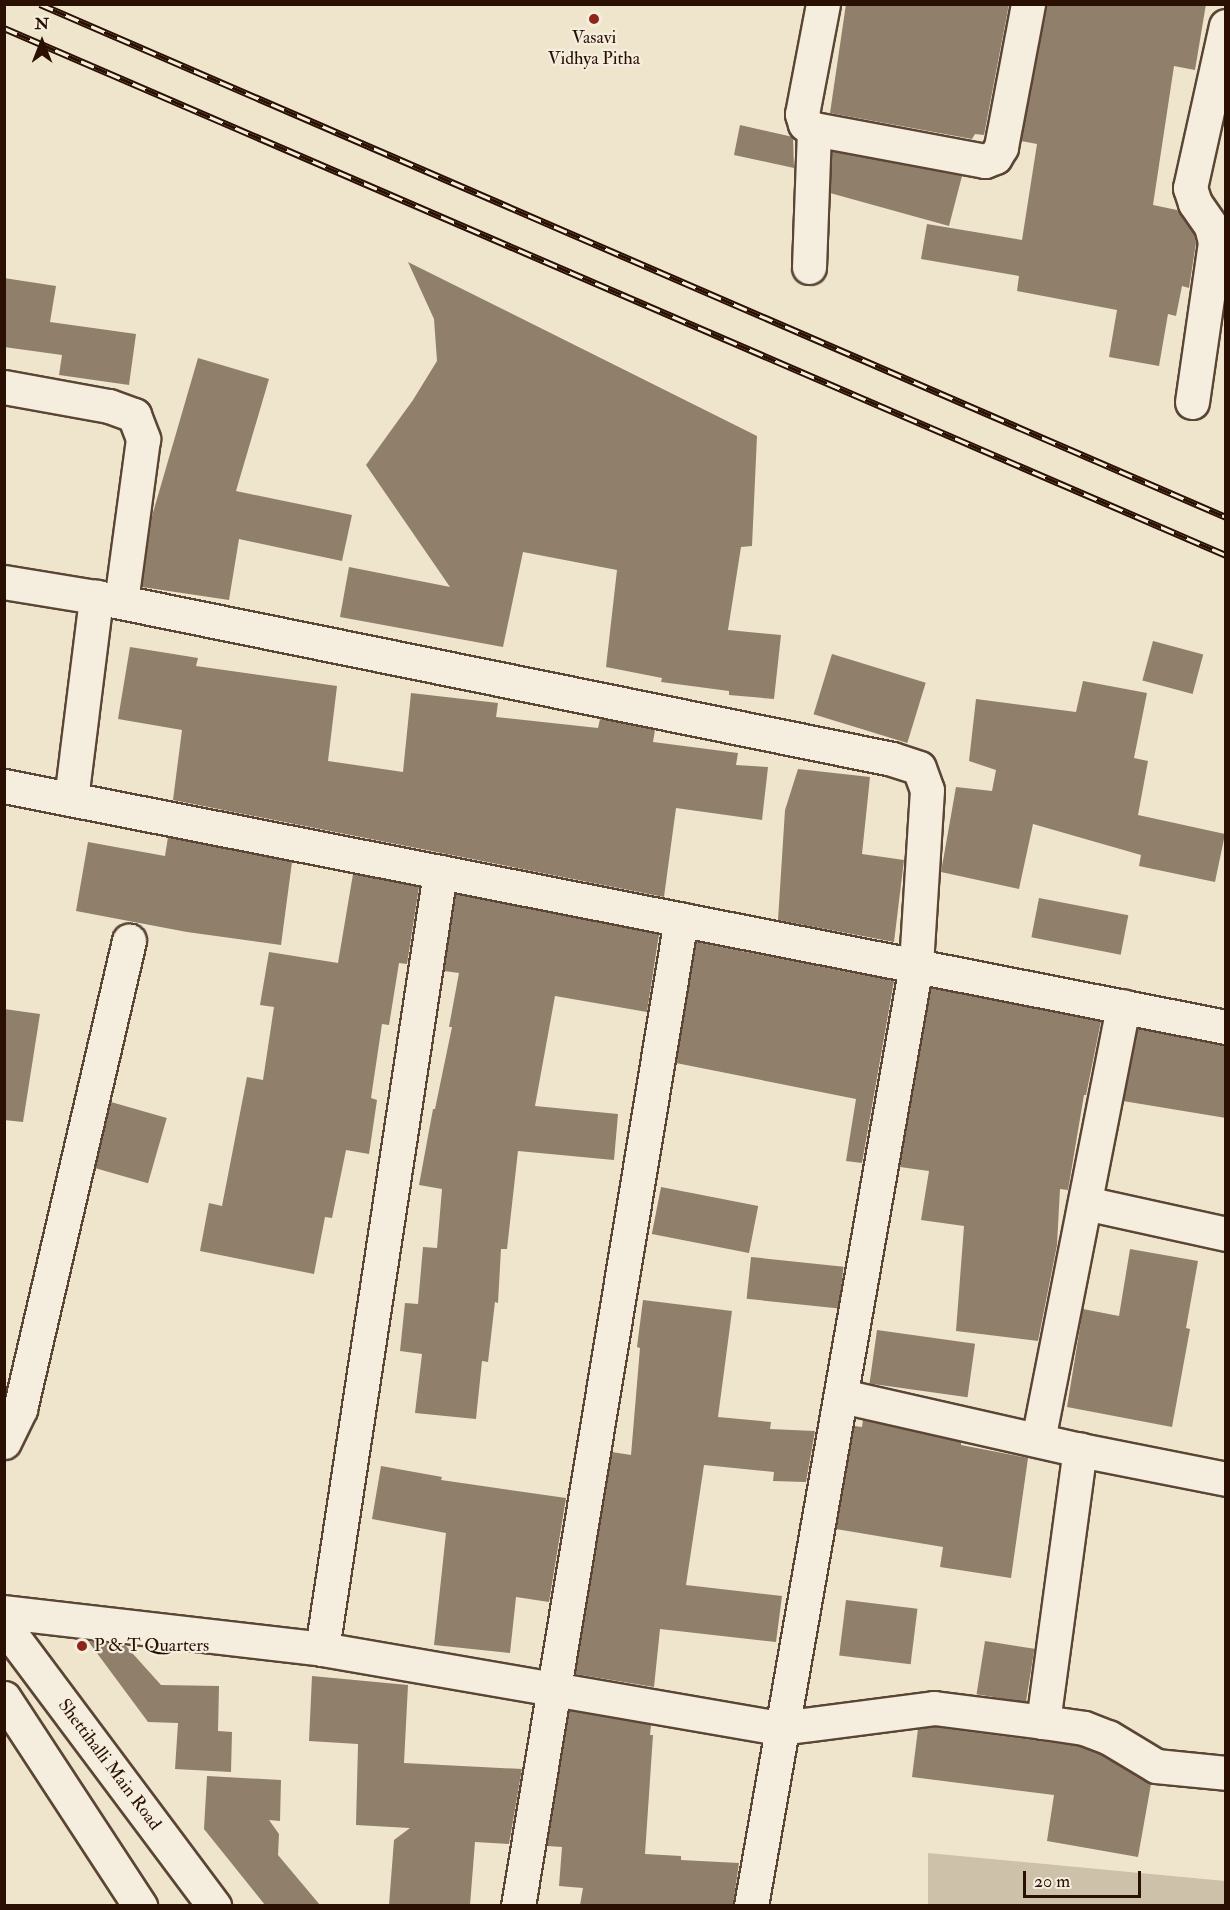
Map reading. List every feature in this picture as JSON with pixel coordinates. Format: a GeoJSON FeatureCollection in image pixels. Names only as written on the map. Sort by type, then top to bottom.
{"type":"FeatureCollection","features":[{"type":"Feature","properties":{"kind":"street"},"geometry":{"type":"LineString","coordinates":[[823,4],[802,114],[805,124],[814,129],[985,161],[995,157],[1001,147],[1028,4]]}},
{"type":"Feature","properties":{"kind":"street"},"geometry":{"type":"LineString","coordinates":[[1192,402],[1215,242],[1211,226],[1195,203],[1190,188],[1226,26]]}},
{"type":"Feature","properties":{"kind":"street"},"geometry":{"type":"LineString","coordinates":[[808,267],[814,129]]}},
{"type":"Feature","properties":{"kind":"street"},"geometry":{"type":"LineString","coordinates":[[4,387],[109,406],[134,415],[143,439],[70,799]]}},
{"type":"Feature","properties":{"kind":"street"},"geometry":{"type":"LineString","coordinates":[[4,582],[109,600],[892,759],[920,768],[927,790],[916,965],[842,1396],[780,1728],[751,1905]]}},
{"type":"Feature","properties":{"kind":"street"},"geometry":{"type":"LineString","coordinates":[[4,786],[1226,1028]]}},
{"type":"Feature","properties":{"kind":"street"},"geometry":{"type":"LineString","coordinates":[[322,1648],[440,872]]}},
{"type":"Feature","properties":{"kind":"street"},"geometry":{"type":"LineString","coordinates":[[518,1905],[681,919]]}},
{"type":"Feature","properties":{"kind":"street"},"geometry":{"type":"LineString","coordinates":[[4,1443],[20,1409],[129,940]]}},
{"type":"Feature","properties":{"kind":"street"},"geometry":{"type":"LineString","coordinates":[[1038,1440],[1123,1006]]}},
{"type":"Feature","properties":{"kind":"street"},"geometry":{"type":"LineString","coordinates":[[1085,1203],[1226,1234]]}},
{"type":"Feature","properties":{"kind":"street"},"geometry":{"type":"LineString","coordinates":[[842,1396],[1080,1450],[1226,1479]]}},
{"type":"Feature","properties":{"kind":"street"},"geometry":{"type":"LineString","coordinates":[[1043,1722],[1080,1450]]}},
{"type":"Feature","properties":{"kind":"street"},"geometry":{"type":"LineString","coordinates":[[4,1612],[322,1648],[553,1691],[780,1728],[934,1708],[1043,1722],[1084,1728],[1100,1734],[1156,1766],[1226,1773]]}},
{"type":"Feature","properties":{"kind":"street","name":"Shettihalli Main Road"},"geometry":{"type":"LineString","coordinates":[[4,1625],[214,1905]]}},
{"type":"Feature","properties":{"kind":"street"},"geometry":{"type":"LineString","coordinates":[[4,1698],[135,1903]]}},
{"type":"Feature","properties":{"kind":"shaded area"},"geometry":{"type":"Polygon","coordinates":[[[928,1853],[1225,1881],[1225,1905],[928,1905],[928,1853]]]}},
{"type":"Feature","properties":{"kind":"building"},"geometry":{"type":"Polygon","coordinates":[[[846,4],[1009,4],[984,135],[975,134],[972,139],[830,113],[846,4]]]}},
{"type":"Feature","properties":{"kind":"building"},"geometry":{"type":"Polygon","coordinates":[[[1046,4],[1206,4],[1195,70],[1174,66],[1153,205],[1177,210],[1194,234],[1196,243],[1189,288],[1182,286],[1176,316],[1168,314],[1159,366],[1109,357],[1117,310],[1017,291],[1019,276],[921,259],[927,224],[1022,240],[1037,144],[1021,141],[1046,4]]]}},
{"type":"Feature","properties":{"kind":"building"},"geometry":{"type":"Polygon","coordinates":[[[740,125],[793,137],[794,168],[734,155],[740,125]]]}},
{"type":"Feature","properties":{"kind":"building"},"geometry":{"type":"Polygon","coordinates":[[[832,151],[962,176],[949,226],[830,193],[832,151]]]}},
{"type":"Feature","properties":{"kind":"building"},"geometry":{"type":"Polygon","coordinates":[[[408,262],[757,436],[752,546],[741,547],[728,630],[781,635],[774,699],[729,695],[729,691],[661,682],[662,678],[606,667],[617,570],[523,552],[503,647],[340,617],[349,567],[450,587],[366,465],[413,400],[437,361],[434,319],[408,262]]]}},
{"type":"Feature","properties":{"kind":"building"},"geometry":{"type":"Polygon","coordinates":[[[4,278],[56,286],[50,322],[136,334],[129,385],[59,375],[62,355],[4,347],[4,278]]]}},
{"type":"Feature","properties":{"kind":"building"},"geometry":{"type":"Polygon","coordinates":[[[198,358],[269,379],[236,491],[352,515],[342,561],[239,539],[229,600],[142,587],[152,516],[198,358]]]}},
{"type":"Feature","properties":{"kind":"building"},"geometry":{"type":"Polygon","coordinates":[[[1153,641],[1203,654],[1193,694],[1142,681],[1153,641]]]}},
{"type":"Feature","properties":{"kind":"building"},"geometry":{"type":"Polygon","coordinates":[[[130,647],[198,658],[196,666],[337,686],[328,761],[403,772],[411,693],[498,703],[496,717],[598,728],[600,719],[655,730],[653,742],[738,753],[736,765],[768,767],[762,820],[676,808],[664,897],[173,800],[182,730],[118,719],[130,647]]]}},
{"type":"Feature","properties":{"kind":"building"},"geometry":{"type":"Polygon","coordinates":[[[832,654],[926,683],[907,743],[814,714],[832,654]]]}},
{"type":"Feature","properties":{"kind":"building"},"geometry":{"type":"Polygon","coordinates":[[[1083,681],[1147,693],[1134,758],[1148,761],[1138,815],[1225,834],[1215,882],[1139,866],[1141,855],[1033,824],[1019,889],[941,872],[956,787],[992,791],[996,770],[969,761],[976,699],[1076,712],[1083,681]]]}},
{"type":"Feature","properties":{"kind":"building"},"geometry":{"type":"Polygon","coordinates":[[[798,769],[870,777],[862,854],[904,860],[894,942],[778,920],[785,810],[798,769]]]}},
{"type":"Feature","properties":{"kind":"building"},"geometry":{"type":"Polygon","coordinates":[[[168,837],[292,862],[281,945],[187,932],[76,911],[88,842],[165,856],[168,837]]]}},
{"type":"Feature","properties":{"kind":"building"},"geometry":{"type":"Polygon","coordinates":[[[353,874],[419,887],[407,964],[399,963],[389,1025],[382,1024],[371,1098],[377,1100],[369,1154],[346,1150],[332,1218],[325,1217],[314,1274],[200,1251],[209,1203],[222,1206],[247,1077],[263,1080],[274,1007],[260,1005],[269,952],[338,963],[353,874]]]}},
{"type":"Feature","properties":{"kind":"building"},"geometry":{"type":"Polygon","coordinates":[[[456,894],[659,934],[647,1012],[555,996],[535,1106],[618,1114],[614,1160],[518,1151],[507,1249],[501,1249],[498,1303],[495,1302],[488,1362],[482,1361],[476,1419],[415,1413],[422,1354],[400,1351],[405,1303],[418,1304],[423,1247],[437,1248],[442,1189],[419,1185],[433,1109],[435,1109],[452,1027],[449,1027],[459,973],[444,971],[456,894]]]}},
{"type":"Feature","properties":{"kind":"building"},"geometry":{"type":"Polygon","coordinates":[[[1039,898],[1128,915],[1121,955],[1031,937],[1039,898]]]}},
{"type":"Feature","properties":{"kind":"building"},"geometry":{"type":"Polygon","coordinates":[[[696,942],[894,981],[862,1163],[846,1161],[856,1099],[676,1063],[696,942]]]}},
{"type":"Feature","properties":{"kind":"building"},"geometry":{"type":"Polygon","coordinates":[[[931,988],[1101,1021],[1086,1095],[1084,1095],[1068,1190],[1060,1189],[1057,1245],[1038,1341],[956,1331],[964,1226],[921,1220],[929,1171],[900,1167],[931,988]]]}},
{"type":"Feature","properties":{"kind":"building"},"geometry":{"type":"Polygon","coordinates":[[[4,1009],[40,1014],[23,1122],[4,1120],[4,1009]]]}},
{"type":"Feature","properties":{"kind":"building"},"geometry":{"type":"Polygon","coordinates":[[[1138,1029],[1226,1045],[1226,1118],[1123,1101],[1138,1029]]]}},
{"type":"Feature","properties":{"kind":"building"},"geometry":{"type":"Polygon","coordinates":[[[111,1102],[167,1118],[148,1183],[92,1167],[111,1102]]]}},
{"type":"Feature","properties":{"kind":"building"},"geometry":{"type":"Polygon","coordinates":[[[661,1187],[758,1206],[749,1253],[652,1234],[661,1187]]]}},
{"type":"Feature","properties":{"kind":"building"},"geometry":{"type":"Polygon","coordinates":[[[1130,1249],[1198,1261],[1186,1328],[1190,1329],[1172,1427],[1067,1407],[1083,1309],[1119,1316],[1130,1249]]]}},
{"type":"Feature","properties":{"kind":"building"},"geometry":{"type":"Polygon","coordinates":[[[751,1257],[843,1267],[839,1308],[747,1299],[751,1257]]]}},
{"type":"Feature","properties":{"kind":"building"},"geometry":{"type":"Polygon","coordinates":[[[643,1300],[732,1311],[718,1417],[771,1422],[770,1429],[815,1431],[806,1482],[773,1481],[774,1472],[704,1465],[686,1585],[782,1596],[776,1642],[660,1629],[654,1687],[575,1674],[612,1452],[631,1455],[640,1348],[637,1347],[643,1300]]]}},
{"type":"Feature","properties":{"kind":"building"},"geometry":{"type":"Polygon","coordinates":[[[877,1330],[975,1344],[968,1397],[869,1383],[877,1330]]]}},
{"type":"Feature","properties":{"kind":"building"},"geometry":{"type":"Polygon","coordinates":[[[863,1420],[961,1442],[961,1445],[1028,1458],[1011,1578],[940,1567],[943,1547],[836,1529],[854,1426],[862,1427],[863,1420]]]}},
{"type":"Feature","properties":{"kind":"building"},"geometry":{"type":"Polygon","coordinates":[[[381,1466],[442,1477],[441,1480],[566,1498],[549,1602],[516,1597],[510,1653],[434,1645],[446,1533],[372,1519],[381,1466]]]}},
{"type":"Feature","properties":{"kind":"building"},"geometry":{"type":"Polygon","coordinates":[[[846,1600],[917,1609],[911,1664],[839,1656],[846,1600]]]}},
{"type":"Feature","properties":{"kind":"building"},"geometry":{"type":"Polygon","coordinates":[[[88,1641],[125,1645],[161,1685],[219,1686],[218,1731],[232,1732],[231,1772],[175,1769],[178,1723],[148,1722],[88,1641]]]}},
{"type":"Feature","properties":{"kind":"building"},"geometry":{"type":"Polygon","coordinates":[[[985,1641],[1034,1649],[1026,1702],[977,1694],[985,1641]]]}},
{"type":"Feature","properties":{"kind":"building"},"geometry":{"type":"Polygon","coordinates":[[[312,1676],[408,1685],[404,1763],[522,1769],[509,1844],[475,1842],[470,1905],[389,1905],[394,1840],[410,1828],[356,1825],[358,1744],[309,1741],[312,1676]]]}},
{"type":"Feature","properties":{"kind":"building"},"geometry":{"type":"Polygon","coordinates":[[[569,1711],[651,1725],[650,1735],[653,1735],[645,1854],[681,1856],[681,1860],[739,1863],[733,1905],[580,1905],[583,1888],[559,1886],[562,1847],[547,1846],[569,1711]]]}},
{"type":"Feature","properties":{"kind":"building"},"geometry":{"type":"Polygon","coordinates":[[[934,1727],[1079,1746],[1100,1754],[1151,1784],[1138,1857],[1047,1841],[1054,1795],[912,1777],[918,1729],[934,1727]]]}},
{"type":"Feature","properties":{"kind":"building"},"geometry":{"type":"Polygon","coordinates":[[[207,1776],[281,1780],[280,1821],[269,1820],[279,1834],[278,1855],[320,1905],[265,1905],[204,1829],[207,1776]]]}},
{"type":"Feature","properties":{"kind":"railway"},"geometry":{"type":"LineString","coordinates":[[40,4],[1226,517]]}},
{"type":"Feature","properties":{"kind":"railway"},"geometry":{"type":"LineString","coordinates":[[4,28],[1226,555]]}},
{"type":"Feature","properties":{"kind":"place","name":"Vasavi Vidhya Pitha"},"geometry":{"type":"Point","coordinates":[594,19]}},
{"type":"Feature","properties":{"kind":"place","name":"P & T Quarters"},"geometry":{"type":"Point","coordinates":[82,1646]}}]}
